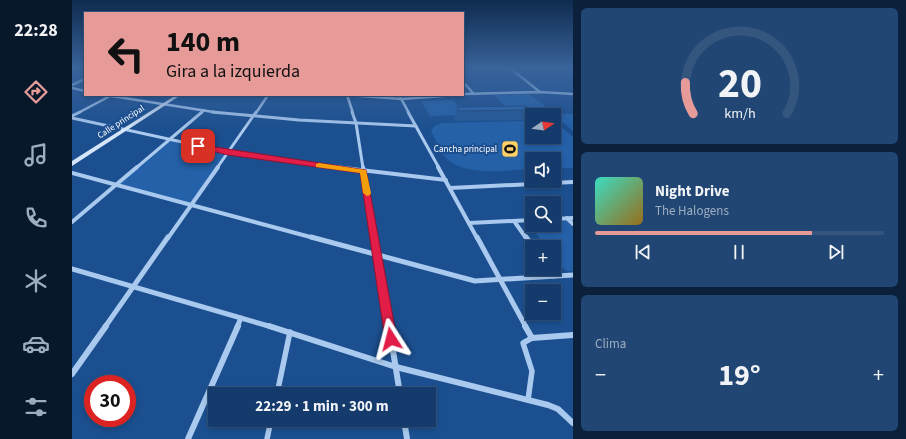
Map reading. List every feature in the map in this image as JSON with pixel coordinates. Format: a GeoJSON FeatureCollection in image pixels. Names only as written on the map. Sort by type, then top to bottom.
{"type":"FeatureCollection","features":[{"type":"Feature","properties":{"kind":"main road","name":"Calle principal"},"geometry":{"type":"LineString","coordinates":[[72,164],[178,96]]}},
{"type":"Feature","properties":{"kind":"street"},"geometry":{"type":"LineString","coordinates":[[74,88],[84,91]]}},
{"type":"Feature","properties":{"kind":"street"},"geometry":{"type":"LineString","coordinates":[[469,88],[474,94]]}},
{"type":"Feature","properties":{"kind":"street"},"geometry":{"type":"LineString","coordinates":[[536,88],[540,92]]}},
{"type":"Feature","properties":{"kind":"street"},"geometry":{"type":"LineString","coordinates":[[464,94],[540,92],[573,94]]}},
{"type":"Feature","properties":{"kind":"street"},"geometry":{"type":"LineString","coordinates":[[72,117],[111,96],[164,105],[255,116],[356,124],[416,126]]}},
{"type":"Feature","properties":{"kind":"street"},"geometry":{"type":"LineString","coordinates":[[72,374],[255,116],[267,96]]}},
{"type":"Feature","properties":{"kind":"street"},"geometry":{"type":"LineString","coordinates":[[346,96],[356,124],[399,387]]}},
{"type":"Feature","properties":{"kind":"street"},"geometry":{"type":"LineString","coordinates":[[374,96],[428,96]]}},
{"type":"Feature","properties":{"kind":"street"},"geometry":{"type":"LineString","coordinates":[[401,97],[532,338]]}},
{"type":"Feature","properties":{"kind":"street"},"geometry":{"type":"LineString","coordinates":[[72,222],[204,110]]}},
{"type":"Feature","properties":{"kind":"street"},"geometry":{"type":"LineString","coordinates":[[72,117],[228,152],[364,171],[446,180]]}},
{"type":"Feature","properties":{"kind":"street"},"geometry":{"type":"LineString","coordinates":[[72,173],[475,281],[554,276]]}},
{"type":"Feature","properties":{"kind":"street"},"geometry":{"type":"LineString","coordinates":[[450,188],[573,182]]}},
{"type":"Feature","properties":{"kind":"street"},"geometry":{"type":"LineString","coordinates":[[561,218],[573,218]]}},
{"type":"Feature","properties":{"kind":"street"},"geometry":{"type":"LineString","coordinates":[[567,218],[573,224]]}},
{"type":"Feature","properties":{"kind":"street"},"geometry":{"type":"LineString","coordinates":[[469,223],[525,220]]}},
{"type":"Feature","properties":{"kind":"street"},"geometry":{"type":"LineString","coordinates":[[514,221],[528,240]]}},
{"type":"Feature","properties":{"kind":"street"},"geometry":{"type":"LineString","coordinates":[[72,269],[290,332],[396,367],[545,404],[561,410],[573,423]]}},
{"type":"Feature","properties":{"kind":"street"},"geometry":{"type":"LineString","coordinates":[[561,276],[573,275]]}},
{"type":"Feature","properties":{"kind":"street"},"geometry":{"type":"LineString","coordinates":[[188,439],[241,318]]}},
{"type":"Feature","properties":{"kind":"street"},"geometry":{"type":"LineString","coordinates":[[278,387],[290,332]]}},
{"type":"Feature","properties":{"kind":"street"},"geometry":{"type":"LineString","coordinates":[[528,401],[532,371],[524,343],[532,338],[573,335]]}},
{"type":"Feature","properties":{"kind":"street"},"geometry":{"type":"LineString","coordinates":[[267,439],[270,427]]}},
{"type":"Feature","properties":{"kind":"street"},"geometry":{"type":"LineString","coordinates":[[405,427],[407,439]]}},
{"type":"Feature","properties":{"kind":"shaded area"},"geometry":{"type":"Polygon","coordinates":[[[529,94],[547,108],[525,108],[525,114],[513,114],[494,95],[529,94]]]}},
{"type":"Feature","properties":{"kind":"shaded area"},"geometry":{"type":"Polygon","coordinates":[[[453,100],[465,115],[430,116],[421,101],[453,100]]]}},
{"type":"Feature","properties":{"kind":"shaded area"},"geometry":{"type":"Polygon","coordinates":[[[561,114],[573,114],[573,131],[564,123],[561,123],[561,114]]]}},
{"type":"Feature","properties":{"kind":"shaded area","name":"Cancha principal"},"geometry":{"type":"Polygon","coordinates":[[[525,121],[525,144],[561,144],[561,128],[573,137],[573,168],[561,168],[561,152],[525,152],[525,169],[486,171],[464,168],[454,164],[446,158],[431,131],[434,126],[442,123],[525,121]]]}},
{"type":"Feature","properties":{"kind":"shaded area"},"geometry":{"type":"Polygon","coordinates":[[[169,140],[228,152],[192,204],[115,185],[169,140]]]}},
{"type":"Feature","properties":{"kind":"shaded area"},"geometry":{"type":"Polygon","coordinates":[[[561,221],[567,221],[573,228],[573,271],[566,271],[561,266],[561,240],[541,240],[535,232],[561,232],[561,221]]]}},
{"type":"Feature","properties":{"kind":"building"},"geometry":{"type":"Polygon","coordinates":[[[526,106],[528,108],[525,108],[525,110],[459,111],[457,107],[526,106]]]}},
{"type":"Feature","properties":{"kind":"slow traffic"},"geometry":{"type":"LineString","coordinates":[[319,165],[364,171],[367,193]]}},
{"type":"Feature","properties":{"kind":"place","name":"Cancha principal"},"geometry":{"type":"Point","coordinates":[510,149]}},
{"type":"Feature","properties":{"kind":"route"},"geometry":{"type":"LineString","coordinates":[[198,146],[228,152],[364,171],[391,339]]}}]}
